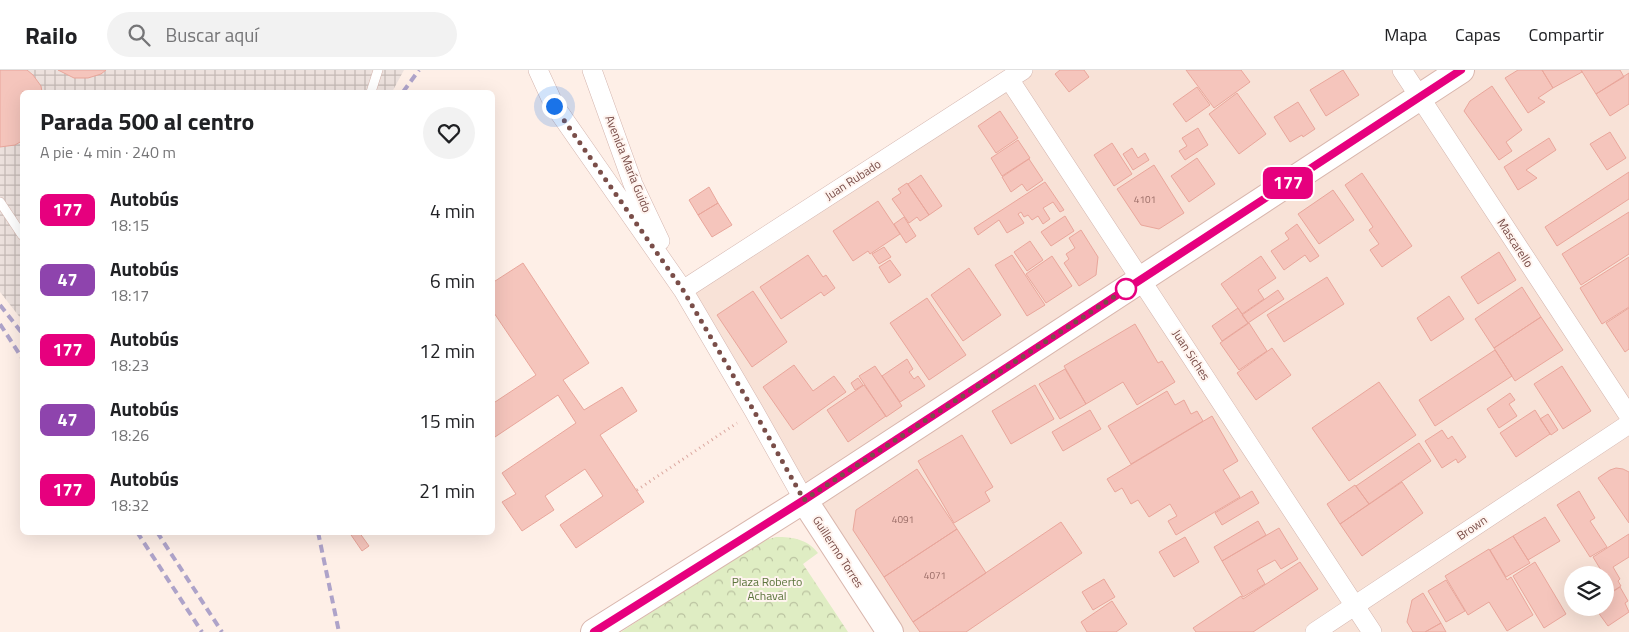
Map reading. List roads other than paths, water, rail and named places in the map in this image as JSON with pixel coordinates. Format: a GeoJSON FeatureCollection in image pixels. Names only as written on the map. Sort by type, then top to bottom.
{"type":"FeatureCollection","features":[{"type":"Feature","properties":{"kind":"main road"},"geometry":{"type":"LineString","coordinates":[[594,632],[804,500],[1461,70]]}},
{"type":"Feature","properties":{"kind":"main road","name":"Guillermo Torres"},"geometry":{"type":"LineString","coordinates":[[804,500],[890,632]]}},
{"type":"Feature","properties":{"kind":"street","name":"Avenida María Guido"},"geometry":{"type":"LineString","coordinates":[[538,70],[554,106],[683,290]]}},
{"type":"Feature","properties":{"kind":"street","name":"Avenida María Guido"},"geometry":{"type":"LineString","coordinates":[[592,70],[633,184],[683,290]]}},
{"type":"Feature","properties":{"kind":"street","name":"Mascarello"},"geometry":{"type":"LineString","coordinates":[[1402,70],[1629,416]]}},
{"type":"Feature","properties":{"kind":"street","name":"Juan Rubado"},"geometry":{"type":"LineString","coordinates":[[683,290],[1016,74]]}},
{"type":"Feature","properties":{"kind":"street","name":"Juan Siches"},"geometry":{"type":"LineString","coordinates":[[1016,74],[1141,279],[1372,632]]}},
{"type":"Feature","properties":{"kind":"street","name":"Guillermo Torres"},"geometry":{"type":"LineString","coordinates":[[683,290],[804,500]]}},
{"type":"Feature","properties":{"kind":"street","name":"Brown"},"geometry":{"type":"LineString","coordinates":[[1315,632],[1629,424]]}},
{"type":"Feature","properties":{"kind":"lane"},"geometry":{"type":"LineString","coordinates":[[372,90],[378,70]]}},
{"type":"Feature","properties":{"kind":"lane"},"geometry":{"type":"LineString","coordinates":[[0,202],[20,232]]}},
{"type":"Feature","properties":{"kind":"railway"},"geometry":{"type":"LineString","coordinates":[[404,90],[419,70]]}},
{"type":"Feature","properties":{"kind":"railway"},"geometry":{"type":"LineString","coordinates":[[0,305],[20,330]]}},
{"type":"Feature","properties":{"kind":"railway"},"geometry":{"type":"LineString","coordinates":[[0,324],[20,355]]}},
{"type":"Feature","properties":{"kind":"railway"},"geometry":{"type":"LineString","coordinates":[[139,535],[202,632]]}},
{"type":"Feature","properties":{"kind":"railway"},"geometry":{"type":"LineString","coordinates":[[159,535],[222,632]]}},
{"type":"Feature","properties":{"kind":"railway"},"geometry":{"type":"LineString","coordinates":[[319,535],[339,632]]}},
{"type":"Feature","properties":{"kind":"park label","name":"Plaza Roberto Achaval"},"geometry":{"type":"Point","coordinates":[767,589]}}]}
